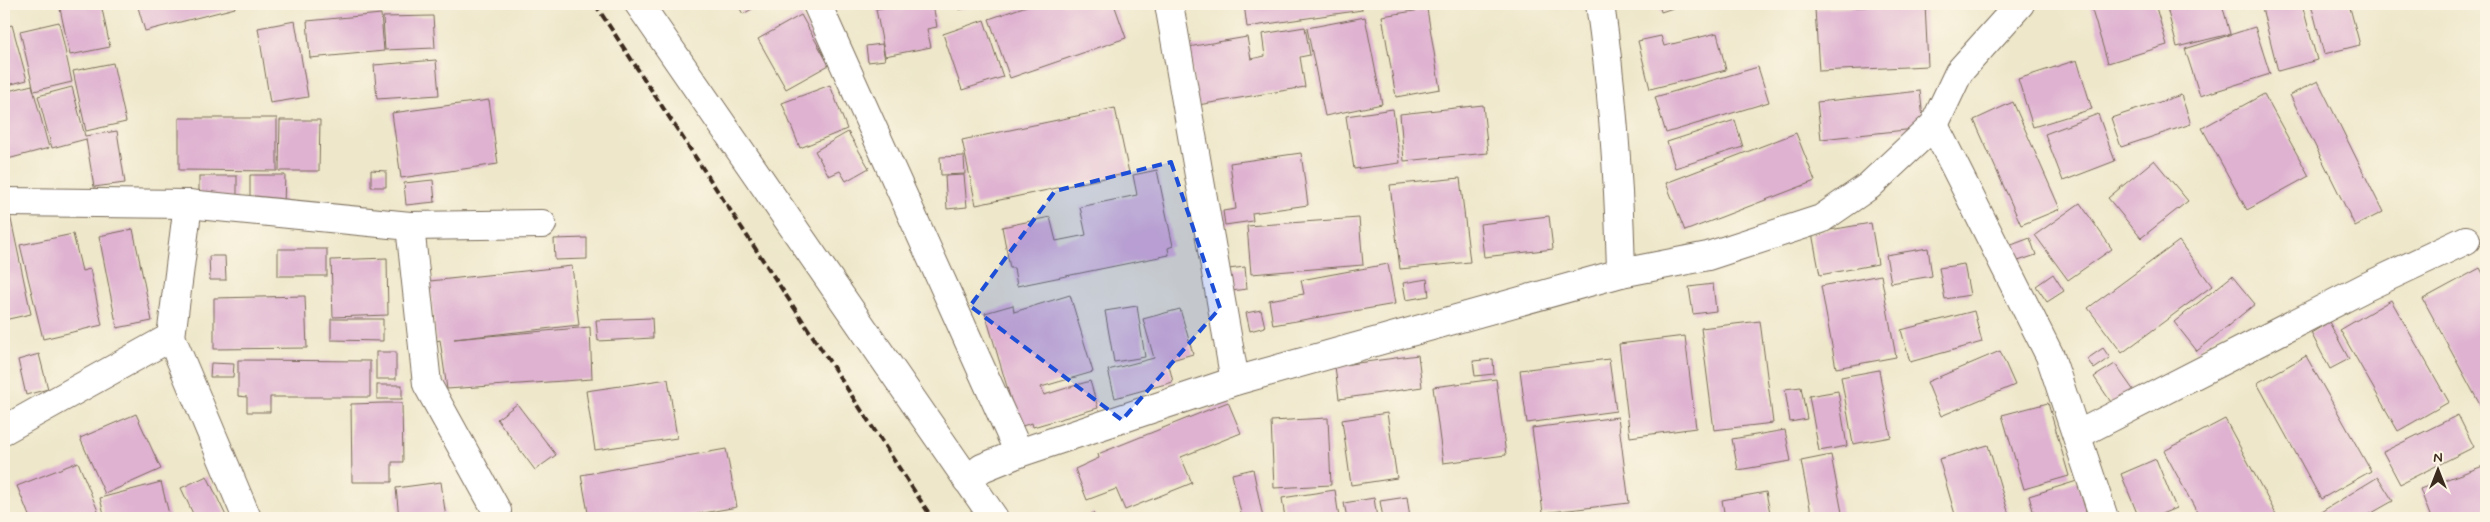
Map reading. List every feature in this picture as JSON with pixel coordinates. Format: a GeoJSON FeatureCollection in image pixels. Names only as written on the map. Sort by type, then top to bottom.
{"type":"FeatureCollection","features":[{"type":"Feature","properties":{"kind":"street"},"geometry":{"type":"LineString","coordinates":[[640,4],[994,518]]}},
{"type":"Feature","properties":{"kind":"street"},"geometry":{"type":"LineString","coordinates":[[817,4],[1019,453]]}},
{"type":"Feature","properties":{"kind":"street"},"geometry":{"type":"LineString","coordinates":[[1169,4],[1235,381]]}},
{"type":"Feature","properties":{"kind":"street"},"geometry":{"type":"LineString","coordinates":[[1600,4],[1608,56],[1619,186],[1621,273]]}},
{"type":"Feature","properties":{"kind":"street"},"geometry":{"type":"LineString","coordinates":[[967,480],[982,468],[1019,453],[1235,381],[1621,273],[1708,256],[1821,220],[1869,186],[1934,125],[1959,72],[2020,4]]}},
{"type":"Feature","properties":{"kind":"street"},"geometry":{"type":"LineString","coordinates":[[1934,125],[2050,356],[2078,435],[2104,518]]}},
{"type":"Feature","properties":{"kind":"street"},"geometry":{"type":"LineString","coordinates":[[4,202],[188,204],[410,226],[542,224]]}},
{"type":"Feature","properties":{"kind":"street"},"geometry":{"type":"LineString","coordinates":[[188,204],[171,337],[247,518]]}},
{"type":"Feature","properties":{"kind":"street"},"geometry":{"type":"LineString","coordinates":[[410,226],[426,384],[497,511]]}},
{"type":"Feature","properties":{"kind":"street"},"geometry":{"type":"LineString","coordinates":[[2078,435],[2366,287],[2466,240]]}},
{"type":"Feature","properties":{"kind":"street"},"geometry":{"type":"LineString","coordinates":[[4,430],[171,337]]}},
{"type":"Feature","properties":{"kind":"highlighted area"},"geometry":{"type":"Polygon","coordinates":[[[1171,162],[1220,308],[1122,420],[970,306],[1055,191],[1171,162]]]}},
{"type":"Feature","properties":{"kind":"building"},"geometry":{"type":"Polygon","coordinates":[[[59,4],[101,4],[110,47],[70,55],[59,4]]]}},
{"type":"Feature","properties":{"kind":"building"},"geometry":{"type":"Polygon","coordinates":[[[137,4],[234,4],[235,8],[145,31],[137,4]]]}},
{"type":"Feature","properties":{"kind":"building"},"geometry":{"type":"Polygon","coordinates":[[[737,4],[761,4],[743,14],[737,4]]]}},
{"type":"Feature","properties":{"kind":"building"},"geometry":{"type":"Polygon","coordinates":[[[906,4],[933,4],[937,27],[927,29],[931,47],[885,56],[876,9],[906,4]]]}},
{"type":"Feature","properties":{"kind":"building"},"geometry":{"type":"Polygon","coordinates":[[[957,4],[978,4],[959,10],[957,4]]]}},
{"type":"Feature","properties":{"kind":"building"},"geometry":{"type":"Polygon","coordinates":[[[1032,4],[1114,4],[1126,38],[1010,78],[989,19],[1032,4]]]}},
{"type":"Feature","properties":{"kind":"building"},"geometry":{"type":"Polygon","coordinates":[[[1244,4],[1361,4],[1362,10],[1247,27],[1244,4]]]}},
{"type":"Feature","properties":{"kind":"building"},"geometry":{"type":"Polygon","coordinates":[[[1659,4],[1685,4],[1661,12],[1659,4]]]}},
{"type":"Feature","properties":{"kind":"building"},"geometry":{"type":"Polygon","coordinates":[[[1925,4],[1928,66],[1819,71],[1815,9],[1925,4]]]}},
{"type":"Feature","properties":{"kind":"building"},"geometry":{"type":"Polygon","coordinates":[[[2090,4],[2155,4],[2167,45],[2108,63],[2090,4]]]}},
{"type":"Feature","properties":{"kind":"building"},"geometry":{"type":"Polygon","coordinates":[[[2166,4],[2222,4],[2230,34],[2177,47],[2166,4]]]}},
{"type":"Feature","properties":{"kind":"building"},"geometry":{"type":"Polygon","coordinates":[[[2261,4],[2302,4],[2317,60],[2278,71],[2261,4]]]}},
{"type":"Feature","properties":{"kind":"building"},"geometry":{"type":"Polygon","coordinates":[[[2311,4],[2349,4],[2360,45],[2324,54],[2311,4]]]}},
{"type":"Feature","properties":{"kind":"building"},"geometry":{"type":"Polygon","coordinates":[[[2371,4],[2383,4],[2373,8],[2371,4]]]}},
{"type":"Feature","properties":{"kind":"building"},"geometry":{"type":"Polygon","coordinates":[[[1427,9],[1440,89],[1396,97],[1382,16],[1427,9]]]}},
{"type":"Feature","properties":{"kind":"building"},"geometry":{"type":"Polygon","coordinates":[[[381,14],[384,51],[310,58],[307,21],[381,14]]]}},
{"type":"Feature","properties":{"kind":"building"},"geometry":{"type":"Polygon","coordinates":[[[801,15],[829,65],[786,89],[758,39],[801,15]]]}},
{"type":"Feature","properties":{"kind":"building"},"geometry":{"type":"Polygon","coordinates":[[[433,16],[435,48],[385,50],[383,17],[433,16]]]}},
{"type":"Feature","properties":{"kind":"building"},"geometry":{"type":"Polygon","coordinates":[[[1365,17],[1382,104],[1325,116],[1307,28],[1365,17]]]}},
{"type":"Feature","properties":{"kind":"building"},"geometry":{"type":"Polygon","coordinates":[[[984,20],[1003,77],[962,90],[943,34],[984,20]]]}},
{"type":"Feature","properties":{"kind":"building"},"geometry":{"type":"Polygon","coordinates":[[[295,21],[308,97],[270,103],[258,28],[295,21]]]}},
{"type":"Feature","properties":{"kind":"building"},"geometry":{"type":"Polygon","coordinates":[[[59,22],[72,82],[34,91],[20,31],[59,22]]]}},
{"type":"Feature","properties":{"kind":"building"},"geometry":{"type":"Polygon","coordinates":[[[12,25],[27,80],[4,86],[4,27],[12,25]]]}},
{"type":"Feature","properties":{"kind":"building"},"geometry":{"type":"Polygon","coordinates":[[[1305,27],[1310,55],[1300,57],[1305,87],[1198,105],[1188,47],[1247,37],[1251,59],[1265,56],[1262,34],[1305,27]]]}},
{"type":"Feature","properties":{"kind":"building"},"geometry":{"type":"Polygon","coordinates":[[[2255,27],[2270,74],[2200,96],[2185,49],[2255,27]]]}},
{"type":"Feature","properties":{"kind":"building"},"geometry":{"type":"Polygon","coordinates":[[[1717,33],[1726,70],[1650,89],[1638,41],[1661,36],[1664,46],[1717,33]]]}},
{"type":"Feature","properties":{"kind":"building"},"geometry":{"type":"Polygon","coordinates":[[[882,44],[885,60],[868,62],[866,46],[882,44]]]}},
{"type":"Feature","properties":{"kind":"building"},"geometry":{"type":"Polygon","coordinates":[[[436,60],[439,95],[377,99],[374,65],[436,60]]]}},
{"type":"Feature","properties":{"kind":"building"},"geometry":{"type":"Polygon","coordinates":[[[2077,60],[2092,109],[2033,127],[2018,79],[2077,60]]]}},
{"type":"Feature","properties":{"kind":"building"},"geometry":{"type":"Polygon","coordinates":[[[113,63],[126,122],[86,131],[73,71],[113,63]]]}},
{"type":"Feature","properties":{"kind":"building"},"geometry":{"type":"Polygon","coordinates":[[[1758,67],[1769,102],[1666,133],[1655,97],[1758,67]]]}},
{"type":"Feature","properties":{"kind":"building"},"geometry":{"type":"Polygon","coordinates":[[[2318,81],[2383,212],[2355,226],[2290,95],[2318,81]]]}},
{"type":"Feature","properties":{"kind":"building"},"geometry":{"type":"Polygon","coordinates":[[[32,85],[49,148],[4,160],[4,92],[32,85]]]}},
{"type":"Feature","properties":{"kind":"building"},"geometry":{"type":"Polygon","coordinates":[[[830,85],[847,129],[800,148],[782,103],[830,85]]]}},
{"type":"Feature","properties":{"kind":"building"},"geometry":{"type":"Polygon","coordinates":[[[72,87],[85,136],[117,131],[125,183],[94,187],[86,139],[52,148],[38,96],[72,87]]]}},
{"type":"Feature","properties":{"kind":"building"},"geometry":{"type":"Polygon","coordinates":[[[1920,91],[1924,128],[1821,139],[1817,102],[1920,91]]]}},
{"type":"Feature","properties":{"kind":"building"},"geometry":{"type":"Polygon","coordinates":[[[2264,94],[2309,176],[2247,210],[2202,128],[2264,94]]]}},
{"type":"Feature","properties":{"kind":"building"},"geometry":{"type":"Polygon","coordinates":[[[2181,95],[2191,124],[2121,147],[2111,118],[2181,95]]]}},
{"type":"Feature","properties":{"kind":"building"},"geometry":{"type":"Polygon","coordinates":[[[489,100],[498,164],[401,178],[392,113],[489,100]]]}},
{"type":"Feature","properties":{"kind":"building"},"geometry":{"type":"Polygon","coordinates":[[[2013,102],[2060,209],[2021,225],[1974,120],[2013,102]]]}},
{"type":"Feature","properties":{"kind":"building"},"geometry":{"type":"Polygon","coordinates":[[[1483,105],[1488,153],[1404,161],[1400,114],[1483,105]]]}},
{"type":"Feature","properties":{"kind":"building"},"geometry":{"type":"Polygon","coordinates":[[[1115,108],[1129,173],[976,205],[962,140],[1115,108]]]}},
{"type":"Feature","properties":{"kind":"building"},"geometry":{"type":"Polygon","coordinates":[[[1393,109],[1400,163],[1354,169],[1346,116],[1393,109]]]}},
{"type":"Feature","properties":{"kind":"building"},"geometry":{"type":"Polygon","coordinates":[[[2098,114],[2115,161],[2063,181],[2045,134],[2098,114]]]}},
{"type":"Feature","properties":{"kind":"building"},"geometry":{"type":"Polygon","coordinates":[[[179,118],[277,118],[277,171],[179,170],[179,118]]]}},
{"type":"Feature","properties":{"kind":"building"},"geometry":{"type":"Polygon","coordinates":[[[280,120],[320,120],[319,171],[279,171],[280,120]]]}},
{"type":"Feature","properties":{"kind":"building"},"geometry":{"type":"Polygon","coordinates":[[[1735,120],[1743,147],[1675,168],[1667,142],[1735,120]]]}},
{"type":"Feature","properties":{"kind":"building"},"geometry":{"type":"Polygon","coordinates":[[[848,132],[869,168],[846,181],[840,171],[829,176],[815,151],[848,132]]]}},
{"type":"Feature","properties":{"kind":"building"},"geometry":{"type":"Polygon","coordinates":[[[1796,133],[1815,181],[1685,231],[1666,183],[1796,133]]]}},
{"type":"Feature","properties":{"kind":"building"},"geometry":{"type":"Polygon","coordinates":[[[1301,153],[1308,205],[1252,213],[1253,221],[1225,225],[1223,211],[1236,209],[1230,163],[1301,153]]]}},
{"type":"Feature","properties":{"kind":"building"},"geometry":{"type":"Polygon","coordinates":[[[964,156],[965,174],[941,175],[940,157],[964,156]]]}},
{"type":"Feature","properties":{"kind":"building"},"geometry":{"type":"Polygon","coordinates":[[[2154,160],[2188,201],[2141,238],[2108,198],[2154,160]]]}},
{"type":"Feature","properties":{"kind":"building"},"geometry":{"type":"Polygon","coordinates":[[[371,170],[386,171],[386,187],[371,187],[371,170]]]}},
{"type":"Feature","properties":{"kind":"building"},"geometry":{"type":"Polygon","coordinates":[[[1157,170],[1173,246],[1168,248],[1169,255],[1017,286],[1014,268],[1010,268],[1002,227],[1050,217],[1056,241],[1086,235],[1080,207],[1137,195],[1133,175],[1157,170]]]}},
{"type":"Feature","properties":{"kind":"building"},"geometry":{"type":"Polygon","coordinates":[[[250,175],[285,175],[284,204],[250,204],[250,175]]]}},
{"type":"Feature","properties":{"kind":"building"},"geometry":{"type":"Polygon","coordinates":[[[964,175],[967,207],[947,209],[945,176],[964,175]]]}},
{"type":"Feature","properties":{"kind":"building"},"geometry":{"type":"Polygon","coordinates":[[[199,176],[237,176],[237,202],[199,202],[199,176]]]}},
{"type":"Feature","properties":{"kind":"building"},"geometry":{"type":"Polygon","coordinates":[[[1460,178],[1470,262],[1400,269],[1390,185],[1460,178]]]}},
{"type":"Feature","properties":{"kind":"building"},"geometry":{"type":"Polygon","coordinates":[[[433,180],[435,202],[406,205],[404,183],[433,180]]]}},
{"type":"Feature","properties":{"kind":"building"},"geometry":{"type":"Polygon","coordinates":[[[2080,203],[2112,249],[2068,280],[2035,235],[2080,203]]]}},
{"type":"Feature","properties":{"kind":"building"},"geometry":{"type":"Polygon","coordinates":[[[9,210],[31,314],[4,320],[4,211],[9,210]]]}},
{"type":"Feature","properties":{"kind":"building"},"geometry":{"type":"Polygon","coordinates":[[[1549,216],[1553,249],[1484,257],[1480,224],[1549,216]]]}},
{"type":"Feature","properties":{"kind":"building"},"geometry":{"type":"Polygon","coordinates":[[[1359,218],[1363,265],[1251,274],[1247,226],[1359,218]]]}},
{"type":"Feature","properties":{"kind":"building"},"geometry":{"type":"Polygon","coordinates":[[[1871,223],[1878,264],[1820,275],[1812,233],[1871,223]]]}},
{"type":"Feature","properties":{"kind":"building"},"geometry":{"type":"Polygon","coordinates":[[[133,229],[152,321],[117,328],[99,236],[133,229]]]}},
{"type":"Feature","properties":{"kind":"building"},"geometry":{"type":"Polygon","coordinates":[[[73,234],[82,271],[90,269],[102,325],[43,339],[20,245],[73,234]]]}},
{"type":"Feature","properties":{"kind":"building"},"geometry":{"type":"Polygon","coordinates":[[[587,238],[587,259],[555,260],[554,239],[587,238]]]}},
{"type":"Feature","properties":{"kind":"building"},"geometry":{"type":"Polygon","coordinates":[[[2030,238],[2036,255],[2015,262],[2009,246],[2030,238]]]}},
{"type":"Feature","properties":{"kind":"building"},"geometry":{"type":"Polygon","coordinates":[[[2179,241],[2212,286],[2122,353],[2088,308],[2179,241]]]}},
{"type":"Feature","properties":{"kind":"building"},"geometry":{"type":"Polygon","coordinates":[[[1928,248],[1932,276],[1891,283],[1886,255],[1928,248]]]}},
{"type":"Feature","properties":{"kind":"building"},"geometry":{"type":"Polygon","coordinates":[[[278,249],[327,249],[327,276],[278,276],[278,249]]]}},
{"type":"Feature","properties":{"kind":"building"},"geometry":{"type":"Polygon","coordinates":[[[209,256],[225,256],[226,280],[210,280],[209,256]]]}},
{"type":"Feature","properties":{"kind":"building"},"geometry":{"type":"Polygon","coordinates":[[[387,258],[388,315],[333,317],[331,260],[387,258]]]}},
{"type":"Feature","properties":{"kind":"building"},"geometry":{"type":"Polygon","coordinates":[[[1388,264],[1395,304],[1273,325],[1269,300],[1304,294],[1301,280],[1388,264]]]}},
{"type":"Feature","properties":{"kind":"building"},"geometry":{"type":"Polygon","coordinates":[[[1964,264],[1970,295],[1945,299],[1939,268],[1964,264]]]}},
{"type":"Feature","properties":{"kind":"building"},"geometry":{"type":"Polygon","coordinates":[[[572,266],[579,325],[454,339],[590,327],[592,379],[447,389],[440,340],[436,341],[430,281],[572,266]]]}},
{"type":"Feature","properties":{"kind":"building"},"geometry":{"type":"Polygon","coordinates":[[[1245,267],[1247,289],[1223,292],[1220,270],[1245,267]]]}},
{"type":"Feature","properties":{"kind":"building"},"geometry":{"type":"Polygon","coordinates":[[[2480,268],[2486,279],[2486,416],[2423,299],[2480,268]]]}},
{"type":"Feature","properties":{"kind":"building"},"geometry":{"type":"Polygon","coordinates":[[[2053,274],[2064,291],[2047,302],[2036,286],[2053,274]]]}},
{"type":"Feature","properties":{"kind":"building"},"geometry":{"type":"Polygon","coordinates":[[[1881,275],[1896,357],[1836,368],[1821,286],[1881,275]]]}},
{"type":"Feature","properties":{"kind":"building"},"geometry":{"type":"Polygon","coordinates":[[[2232,276],[2255,304],[2197,351],[2174,322],[2232,276]]]}},
{"type":"Feature","properties":{"kind":"building"},"geometry":{"type":"Polygon","coordinates":[[[1427,279],[1429,296],[1406,300],[1403,283],[1427,279]]]}},
{"type":"Feature","properties":{"kind":"building"},"geometry":{"type":"Polygon","coordinates":[[[1713,284],[1716,311],[1693,314],[1689,287],[1713,284]]]}},
{"type":"Feature","properties":{"kind":"building"},"geometry":{"type":"Polygon","coordinates":[[[1070,295],[1093,372],[1041,387],[1044,395],[1090,381],[1098,408],[1033,427],[1032,423],[1019,427],[985,313],[1013,305],[1014,312],[1070,295]]]}},
{"type":"Feature","properties":{"kind":"building"},"geometry":{"type":"Polygon","coordinates":[[[305,296],[307,348],[214,349],[214,298],[305,296]]]}},
{"type":"Feature","properties":{"kind":"building"},"geometry":{"type":"Polygon","coordinates":[[[2391,300],[2449,402],[2398,431],[2340,330],[2391,300]]]}},
{"type":"Feature","properties":{"kind":"building"},"geometry":{"type":"Polygon","coordinates":[[[1137,306],[1145,357],[1114,362],[1105,311],[1137,306]]]}},
{"type":"Feature","properties":{"kind":"building"},"geometry":{"type":"Polygon","coordinates":[[[1180,309],[1193,354],[1168,361],[1173,382],[1115,398],[1108,370],[1154,358],[1143,319],[1180,309]]]}},
{"type":"Feature","properties":{"kind":"building"},"geometry":{"type":"Polygon","coordinates":[[[1261,310],[1265,327],[1250,331],[1246,313],[1261,310]]]}},
{"type":"Feature","properties":{"kind":"building"},"geometry":{"type":"Polygon","coordinates":[[[1974,311],[1982,342],[1910,362],[1901,330],[1974,311]]]}},
{"type":"Feature","properties":{"kind":"building"},"geometry":{"type":"Polygon","coordinates":[[[652,318],[653,338],[598,341],[596,320],[652,318]]]}},
{"type":"Feature","properties":{"kind":"building"},"geometry":{"type":"Polygon","coordinates":[[[331,319],[383,319],[383,341],[331,340],[331,319]]]}},
{"type":"Feature","properties":{"kind":"building"},"geometry":{"type":"Polygon","coordinates":[[[1760,321],[1773,423],[1714,430],[1701,328],[1760,321]]]}},
{"type":"Feature","properties":{"kind":"building"},"geometry":{"type":"Polygon","coordinates":[[[2329,322],[2349,359],[2330,369],[2311,333],[2329,322]]]}},
{"type":"Feature","properties":{"kind":"building"},"geometry":{"type":"Polygon","coordinates":[[[1685,336],[1696,428],[1630,437],[1619,344],[1685,336]]]}},
{"type":"Feature","properties":{"kind":"building"},"geometry":{"type":"Polygon","coordinates":[[[2103,348],[2110,358],[2094,369],[2087,359],[2103,348]]]}},
{"type":"Feature","properties":{"kind":"building"},"geometry":{"type":"Polygon","coordinates":[[[2000,351],[2015,385],[1941,416],[1927,382],[2000,351]]]}},
{"type":"Feature","properties":{"kind":"building"},"geometry":{"type":"Polygon","coordinates":[[[376,352],[396,352],[396,379],[376,379],[376,352]]]}},
{"type":"Feature","properties":{"kind":"building"},"geometry":{"type":"Polygon","coordinates":[[[39,354],[48,389],[26,395],[18,360],[39,354]]]}},
{"type":"Feature","properties":{"kind":"building"},"geometry":{"type":"Polygon","coordinates":[[[1418,355],[1422,387],[1339,399],[1335,366],[1418,355]]]}},
{"type":"Feature","properties":{"kind":"building"},"geometry":{"type":"Polygon","coordinates":[[[2306,356],[2371,471],[2321,499],[2257,383],[2306,356]]]}},
{"type":"Feature","properties":{"kind":"building"},"geometry":{"type":"Polygon","coordinates":[[[1493,359],[1494,374],[1475,376],[1473,361],[1493,359]]]}},
{"type":"Feature","properties":{"kind":"building"},"geometry":{"type":"Polygon","coordinates":[[[1609,359],[1616,411],[1527,423],[1520,370],[1609,359]]]}},
{"type":"Feature","properties":{"kind":"building"},"geometry":{"type":"Polygon","coordinates":[[[238,360],[370,361],[370,397],[270,397],[270,412],[247,412],[247,397],[238,396],[238,360]]]}},
{"type":"Feature","properties":{"kind":"building"},"geometry":{"type":"Polygon","coordinates":[[[211,363],[234,364],[233,377],[210,377],[211,363]]]}},
{"type":"Feature","properties":{"kind":"building"},"geometry":{"type":"Polygon","coordinates":[[[2115,364],[2134,391],[2113,405],[2094,377],[2115,364]]]}},
{"type":"Feature","properties":{"kind":"building"},"geometry":{"type":"Polygon","coordinates":[[[1879,370],[1891,437],[1853,444],[1841,377],[1879,370]]]}},
{"type":"Feature","properties":{"kind":"building"},"geometry":{"type":"Polygon","coordinates":[[[668,379],[677,438],[595,450],[586,391],[668,379]]]}},
{"type":"Feature","properties":{"kind":"building"},"geometry":{"type":"Polygon","coordinates":[[[1496,379],[1506,455],[1443,463],[1433,387],[1496,379]]]}},
{"type":"Feature","properties":{"kind":"building"},"geometry":{"type":"Polygon","coordinates":[[[377,385],[402,385],[402,399],[377,399],[377,385]]]}},
{"type":"Feature","properties":{"kind":"building"},"geometry":{"type":"Polygon","coordinates":[[[1801,387],[1807,419],[1790,422],[1785,389],[1801,387]]]}},
{"type":"Feature","properties":{"kind":"building"},"geometry":{"type":"Polygon","coordinates":[[[1838,391],[1847,446],[1819,451],[1809,396],[1838,391]]]}},
{"type":"Feature","properties":{"kind":"building"},"geometry":{"type":"Polygon","coordinates":[[[1228,402],[1241,433],[1181,457],[1192,483],[1125,510],[1116,489],[1087,500],[1075,469],[1099,458],[1098,454],[1228,402]]]}},
{"type":"Feature","properties":{"kind":"building"},"geometry":{"type":"Polygon","coordinates":[[[402,403],[403,462],[392,462],[392,482],[352,482],[351,404],[402,403]]]}},
{"type":"Feature","properties":{"kind":"building"},"geometry":{"type":"Polygon","coordinates":[[[2048,403],[2069,476],[2024,489],[2002,415],[2048,403]]]}},
{"type":"Feature","properties":{"kind":"building"},"geometry":{"type":"Polygon","coordinates":[[[517,404],[556,455],[535,470],[497,419],[517,404]]]}},
{"type":"Feature","properties":{"kind":"building"},"geometry":{"type":"Polygon","coordinates":[[[1387,413],[1397,478],[1351,485],[1342,420],[1387,413]]]}},
{"type":"Feature","properties":{"kind":"building"},"geometry":{"type":"Polygon","coordinates":[[[136,414],[161,469],[105,494],[80,438],[136,414]]]}},
{"type":"Feature","properties":{"kind":"building"},"geometry":{"type":"Polygon","coordinates":[[[2458,415],[2474,447],[2400,484],[2383,452],[2458,415]]]}},
{"type":"Feature","properties":{"kind":"building"},"geometry":{"type":"Polygon","coordinates":[[[1618,417],[1629,503],[1543,513],[1532,428],[1618,417]]]}},
{"type":"Feature","properties":{"kind":"building"},"geometry":{"type":"Polygon","coordinates":[[[1328,418],[1331,485],[1274,488],[1271,421],[1328,418]]]}},
{"type":"Feature","properties":{"kind":"building"},"geometry":{"type":"Polygon","coordinates":[[[2225,419],[2278,518],[2200,518],[2164,451],[2225,419]]]}},
{"type":"Feature","properties":{"kind":"building"},"geometry":{"type":"Polygon","coordinates":[[[1785,430],[1791,461],[1738,470],[1732,439],[1785,430]]]}},
{"type":"Feature","properties":{"kind":"building"},"geometry":{"type":"Polygon","coordinates":[[[1988,445],[2010,518],[1956,518],[1939,459],[1988,445]]]}},
{"type":"Feature","properties":{"kind":"building"},"geometry":{"type":"Polygon","coordinates":[[[726,449],[737,507],[676,518],[589,518],[581,475],[726,449]]]}},
{"type":"Feature","properties":{"kind":"building"},"geometry":{"type":"Polygon","coordinates":[[[1831,455],[1843,518],[1812,518],[1801,461],[1831,455]]]}},
{"type":"Feature","properties":{"kind":"building"},"geometry":{"type":"Polygon","coordinates":[[[2156,459],[2176,508],[2152,518],[2139,518],[2121,474],[2156,459]]]}},
{"type":"Feature","properties":{"kind":"building"},"geometry":{"type":"Polygon","coordinates":[[[78,462],[98,511],[79,518],[30,518],[17,486],[78,462]]]}},
{"type":"Feature","properties":{"kind":"building"},"geometry":{"type":"Polygon","coordinates":[[[2486,465],[2486,518],[2431,518],[2420,489],[2486,465]]]}},
{"type":"Feature","properties":{"kind":"building"},"geometry":{"type":"Polygon","coordinates":[[[1253,469],[1263,518],[1242,518],[1232,474],[1253,469]]]}},
{"type":"Feature","properties":{"kind":"building"},"geometry":{"type":"Polygon","coordinates":[[[207,476],[227,518],[195,518],[181,488],[207,476]]]}},
{"type":"Feature","properties":{"kind":"building"},"geometry":{"type":"Polygon","coordinates":[[[2378,477],[2393,501],[2363,518],[2311,518],[2378,477]]]}},
{"type":"Feature","properties":{"kind":"building"},"geometry":{"type":"Polygon","coordinates":[[[2077,481],[2088,518],[2035,518],[2029,496],[2077,481]]]}},
{"type":"Feature","properties":{"kind":"building"},"geometry":{"type":"Polygon","coordinates":[[[161,482],[170,518],[105,518],[100,498],[161,482]]]}},
{"type":"Feature","properties":{"kind":"building"},"geometry":{"type":"Polygon","coordinates":[[[441,482],[446,518],[399,518],[396,488],[441,482]]]}},
{"type":"Feature","properties":{"kind":"building"},"geometry":{"type":"Polygon","coordinates":[[[1335,490],[1339,518],[1285,518],[1282,498],[1335,490]]]}},
{"type":"Feature","properties":{"kind":"building"},"geometry":{"type":"Polygon","coordinates":[[[1766,492],[1771,518],[1725,518],[1722,500],[1766,492]]]}},
{"type":"Feature","properties":{"kind":"building"},"geometry":{"type":"Polygon","coordinates":[[[1407,497],[1410,518],[1383,518],[1380,501],[1407,497]]]}},
{"type":"Feature","properties":{"kind":"building"},"geometry":{"type":"Polygon","coordinates":[[[1374,498],[1377,518],[1347,518],[1344,503],[1374,498]]]}},
{"type":"Feature","properties":{"kind":"building"},"geometry":{"type":"Polygon","coordinates":[[[1093,513],[1096,518],[1085,518],[1093,513]]]}},
{"type":"Feature","properties":{"kind":"railway"},"geometry":{"type":"LineString","coordinates":[[595,4],[932,518]]}}]}
